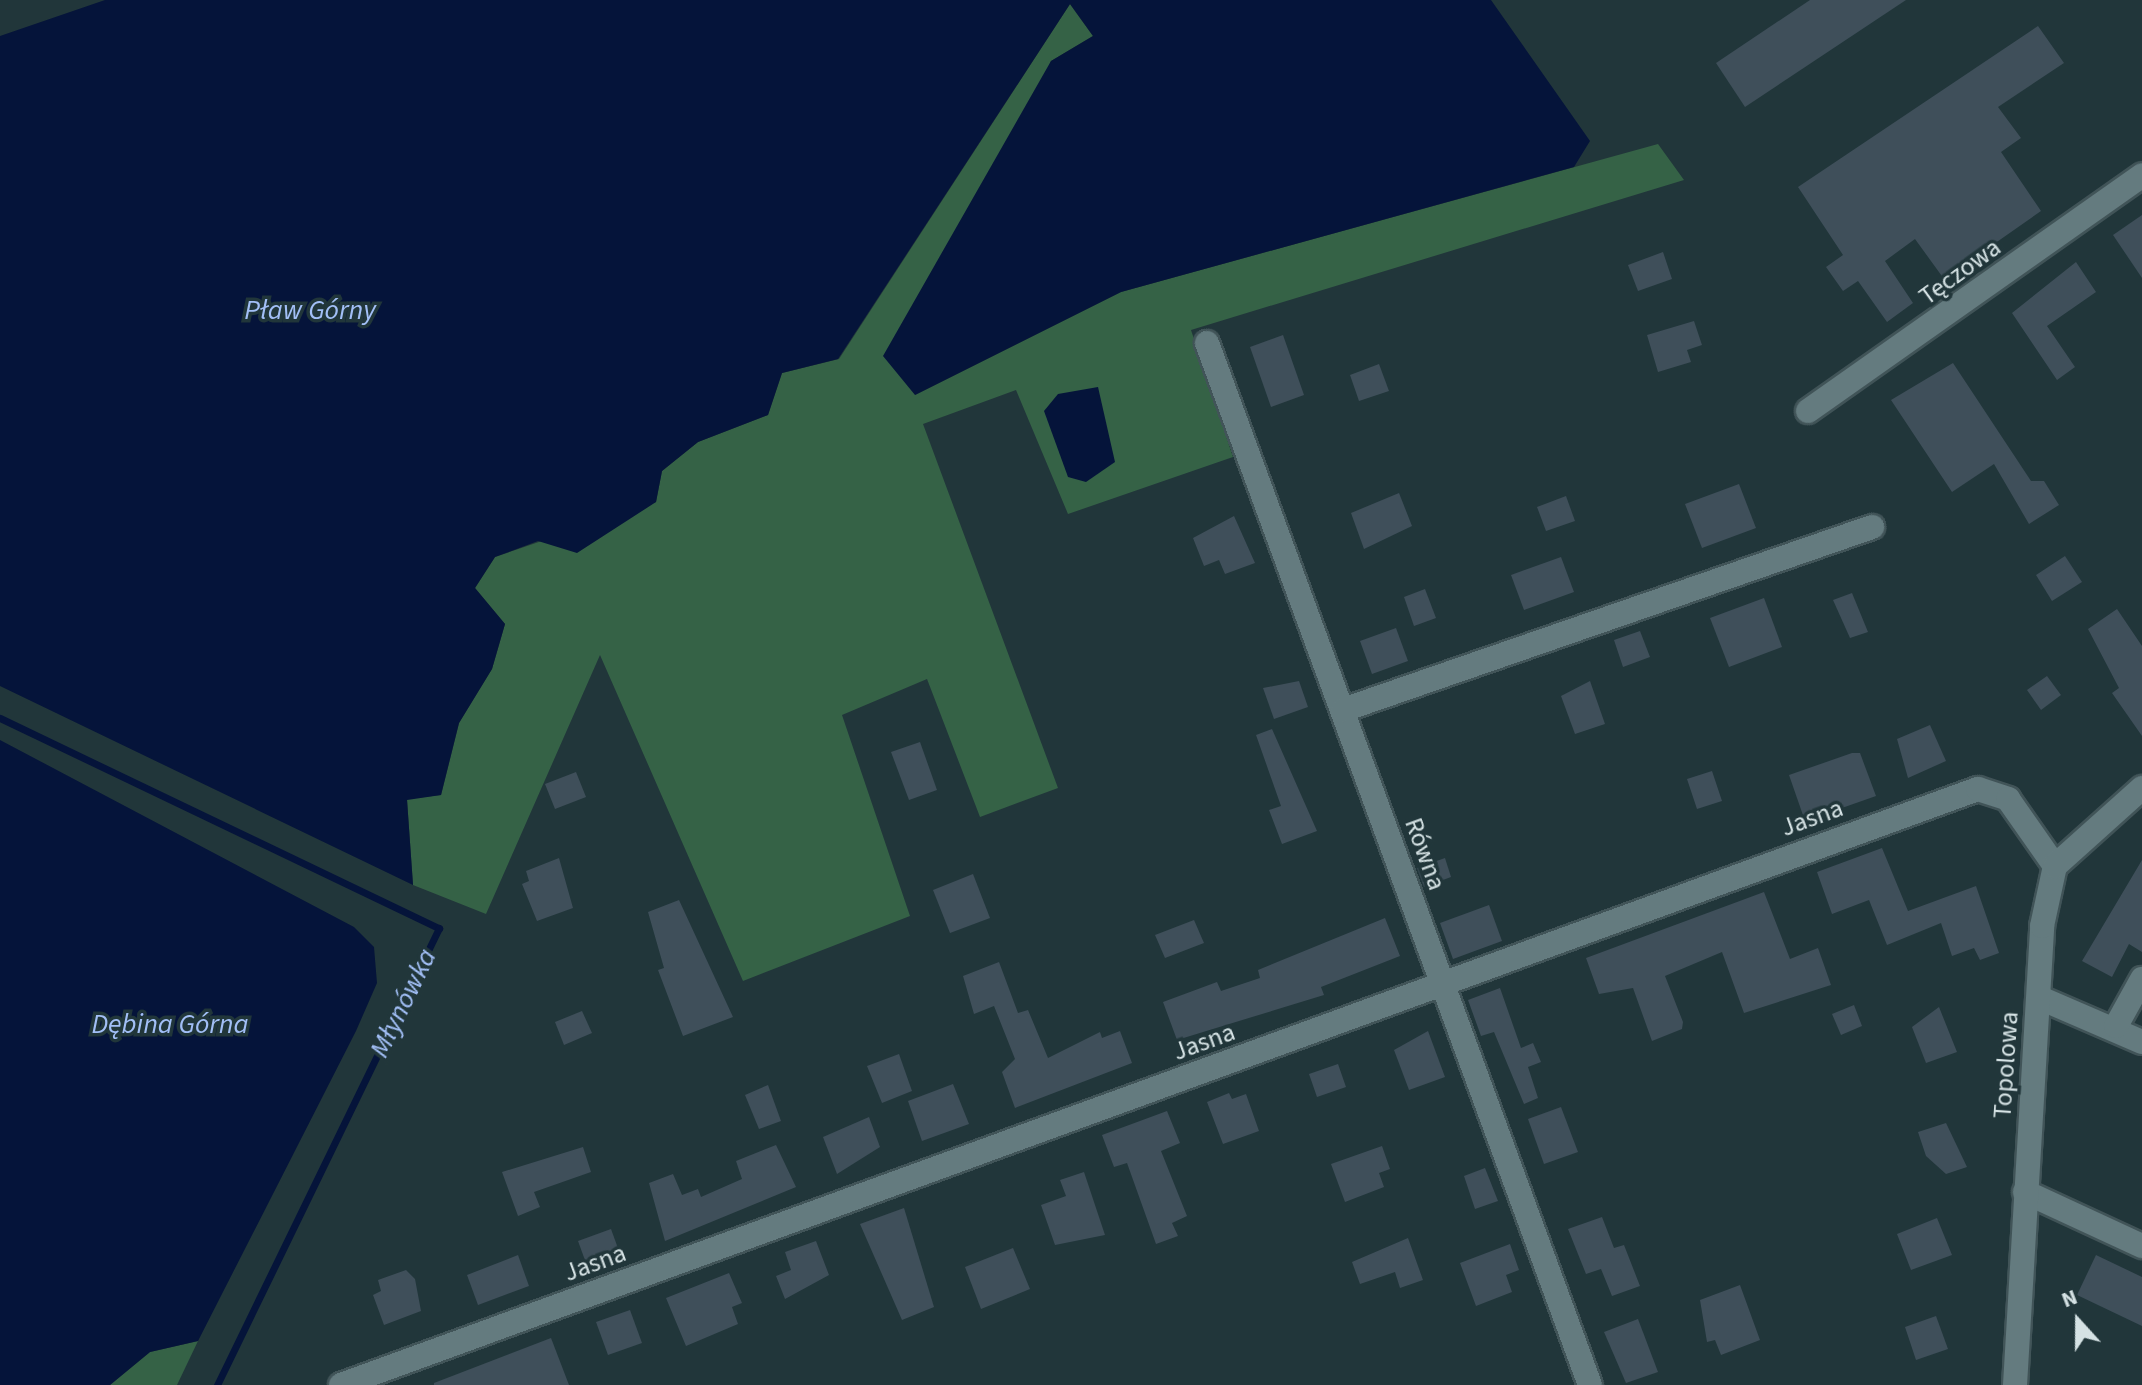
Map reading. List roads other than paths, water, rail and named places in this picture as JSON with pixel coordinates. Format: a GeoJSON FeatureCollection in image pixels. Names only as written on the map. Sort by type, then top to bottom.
{"type":"FeatureCollection","features":[{"type":"Feature","properties":{"kind":"street","name":"Tęczowa"},"geometry":{"type":"LineString","coordinates":[[1808,411],[2142,175]]}},
{"type":"Feature","properties":{"kind":"street","name":"Równa"},"geometry":{"type":"LineString","coordinates":[[1207,343],[1590,1385]]}},
{"type":"Feature","properties":{"kind":"street"},"geometry":{"type":"LineString","coordinates":[[1343,710],[1872,527]]}},
{"type":"Feature","properties":{"kind":"street"},"geometry":{"type":"LineString","coordinates":[[2055,866],[2142,788]]}},
{"type":"Feature","properties":{"kind":"street","name":"Jasna"},"geometry":{"type":"LineString","coordinates":[[341,1385],[1978,789],[2008,799],[2055,866]]}},
{"type":"Feature","properties":{"kind":"street","name":"Topolowa"},"geometry":{"type":"LineString","coordinates":[[2015,1385],[2042,926],[2055,866]]}},
{"type":"Feature","properties":{"kind":"street"},"geometry":{"type":"LineString","coordinates":[[2116,1026],[2142,979]]}},
{"type":"Feature","properties":{"kind":"street"},"geometry":{"type":"LineString","coordinates":[[2040,998],[2116,1026],[2142,1042]]}},
{"type":"Feature","properties":{"kind":"street"},"geometry":{"type":"LineString","coordinates":[[2025,1192],[2142,1246]]}},
{"type":"Feature","properties":{"kind":"water","name":"Pław Górny"},"geometry":{"type":"Polygon","coordinates":[[[105,0],[1491,0],[1590,141],[1574,167],[1121,292],[915,395],[883,356],[1051,61],[1093,36],[1070,4],[838,359],[782,373],[768,415],[698,442],[662,471],[656,502],[577,553],[538,541],[495,557],[475,588],[505,624],[492,669],[459,723],[441,795],[407,800],[413,885],[0,686],[0,36],[105,0]]]}},
{"type":"Feature","properties":{"kind":"water"},"geometry":{"type":"Polygon","coordinates":[[[1098,387],[1115,462],[1086,482],[1068,477],[1044,411],[1058,394],[1098,387]]]}},
{"type":"Feature","properties":{"kind":"water","name":"Dębina Górna"},"geometry":{"type":"Polygon","coordinates":[[[0,740],[354,927],[374,947],[377,983],[356,1031],[198,1341],[150,1352],[110,1385],[0,1385],[0,740]]]}},
{"type":"Feature","properties":{"kind":"waterway","name":"Młynówka"},"geometry":{"type":"LineString","coordinates":[[0,718],[439,928],[217,1385]]}}]}
